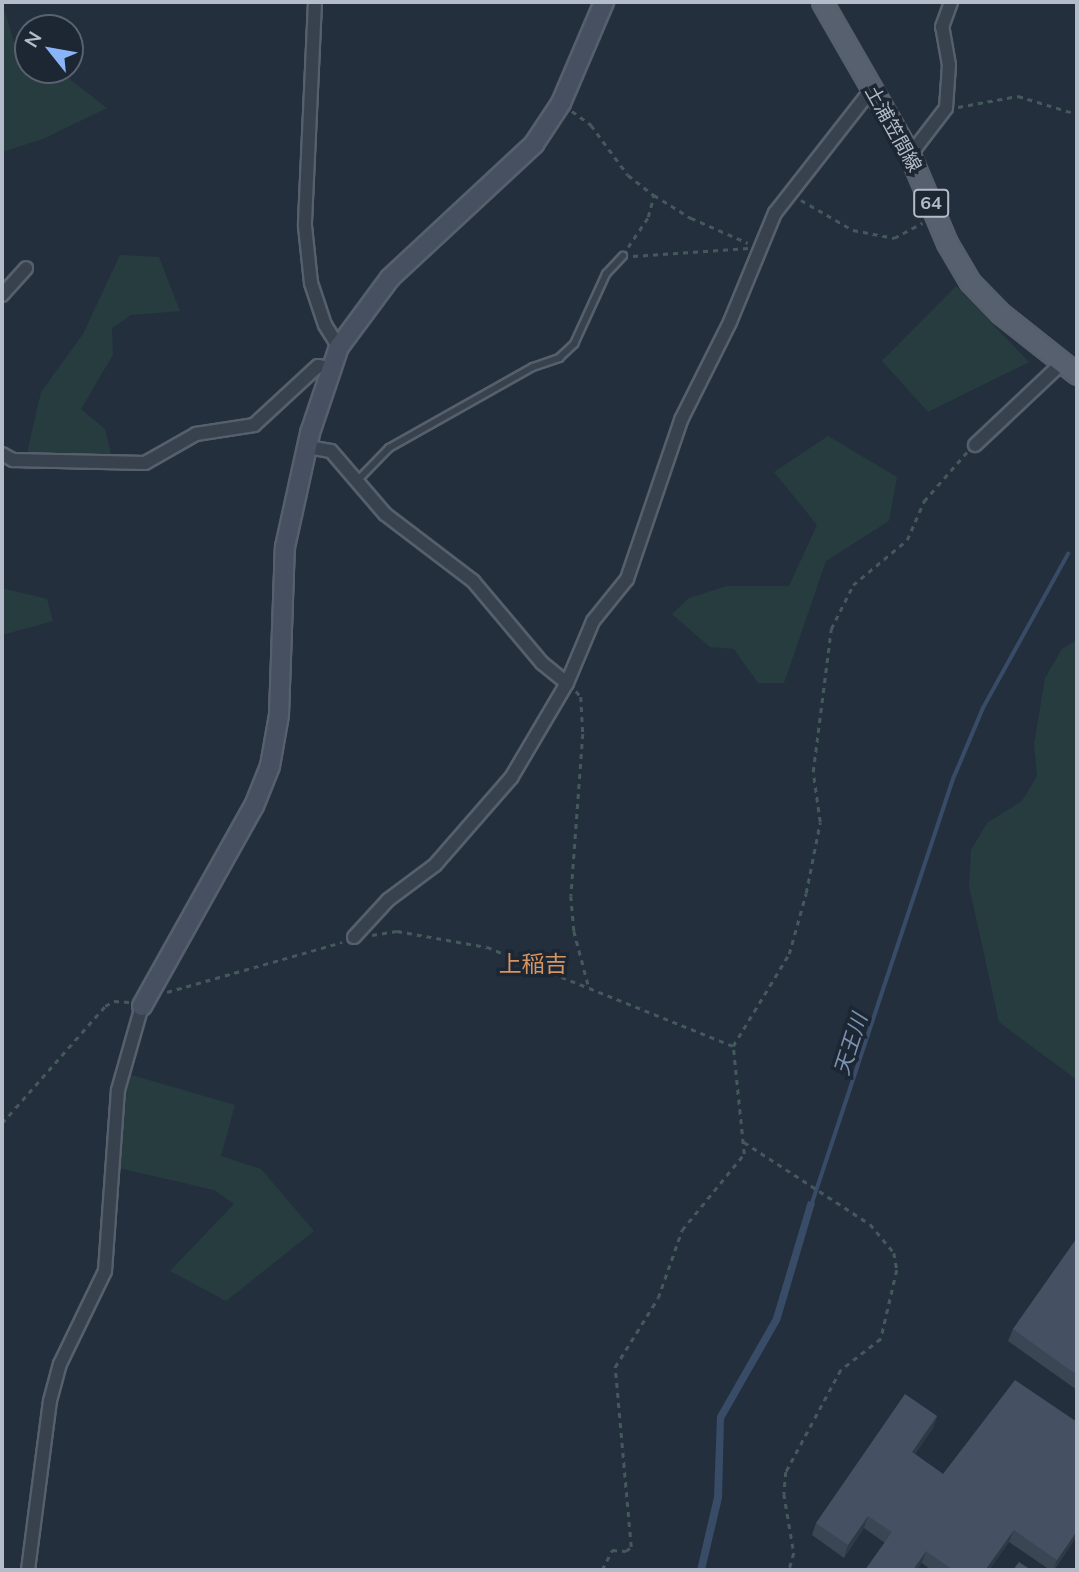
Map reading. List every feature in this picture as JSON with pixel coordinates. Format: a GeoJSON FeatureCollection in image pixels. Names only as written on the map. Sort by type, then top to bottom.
{"type":"FeatureCollection","features":[{"type":"Feature","properties":{"kind":"main road","name":"土浦笠間線"},"geometry":{"type":"LineString","coordinates":[[822,2],[909,155],[970,282],[1000,313],[1070,368]]}},
{"type":"Feature","properties":{"kind":"street"},"geometry":{"type":"LineString","coordinates":[[315,2],[314,114],[304,175],[305,226],[310,284],[325,326],[339,347]]}},
{"type":"Feature","properties":{"kind":"street"},"geometry":{"type":"LineString","coordinates":[[28,1570],[50,1401],[60,1363],[105,1271],[118,1090],[142,1006],[254,806],[270,766],[279,715],[285,547],[330,368],[339,347],[390,278],[516,163],[561,103],[604,2]]}},
{"type":"Feature","properties":{"kind":"street"},"geometry":{"type":"LineString","coordinates":[[909,155],[946,108],[949,65],[942,27],[951,2]]}},
{"type":"Feature","properties":{"kind":"street"},"geometry":{"type":"LineString","coordinates":[[354,937],[388,900],[435,865],[511,778],[567,683],[593,621],[627,579],[681,420],[730,322],[758,247],[789,194],[871,90]]}},
{"type":"Feature","properties":{"kind":"street"},"geometry":{"type":"LineString","coordinates":[[2,295],[26,268]]}},
{"type":"Feature","properties":{"kind":"street"},"geometry":{"type":"LineString","coordinates":[[2,454],[13,460],[145,463],[196,433],[254,425],[318,366],[330,368]]}},
{"type":"Feature","properties":{"kind":"street"},"geometry":{"type":"LineString","coordinates":[[975,445],[1070,368]]}},
{"type":"Feature","properties":{"kind":"street"},"geometry":{"type":"LineString","coordinates":[[308,447],[331,451],[385,514],[473,581],[542,663],[567,683]]}},
{"type":"Feature","properties":{"kind":"lane"},"geometry":{"type":"LineString","coordinates":[[357,481],[389,448],[533,367],[559,358],[574,344],[606,274],[623,256]]}},
{"type":"Feature","properties":{"kind":"path"},"geometry":{"type":"LineString","coordinates":[[946,108],[1018,96],[1077,114]]}},
{"type":"Feature","properties":{"kind":"path"},"geometry":{"type":"LineString","coordinates":[[561,103],[591,125],[628,175],[654,195],[691,218],[758,247]]}},
{"type":"Feature","properties":{"kind":"path"},"geometry":{"type":"LineString","coordinates":[[789,194],[853,230],[894,238],[936,216]]}},
{"type":"Feature","properties":{"kind":"path"},"geometry":{"type":"LineString","coordinates":[[623,256],[648,217],[654,195]]}},
{"type":"Feature","properties":{"kind":"path"},"geometry":{"type":"LineString","coordinates":[[623,256],[758,247]]}},
{"type":"Feature","properties":{"kind":"path"},"geometry":{"type":"LineString","coordinates":[[602,1570],[612,1550],[626,1551],[631,1547],[615,1367],[658,1298],[682,1230],[744,1154],[733,1046],[789,954],[806,893],[820,822],[813,772],[831,629],[853,585],[907,540],[924,501],[975,445]]}},
{"type":"Feature","properties":{"kind":"path"},"geometry":{"type":"LineString","coordinates":[[567,683],[581,697],[583,734],[571,896],[574,931],[588,984]]}},
{"type":"Feature","properties":{"kind":"path"},"geometry":{"type":"LineString","coordinates":[[2,1123],[105,1006],[114,1001],[142,1006],[182,984],[354,937],[397,931],[487,947],[520,963],[588,984],[733,1046]]}},
{"type":"Feature","properties":{"kind":"path"},"geometry":{"type":"LineString","coordinates":[[744,1142],[870,1224],[894,1253],[897,1270],[893,1299],[881,1339],[841,1370],[786,1472],[784,1494],[794,1553],[789,1570]]}},
{"type":"Feature","properties":{"kind":"green space"},"geometry":{"type":"Polygon","coordinates":[[[2,2],[14,42],[14,84],[76,84],[107,108],[43,139],[2,152],[2,2]]]}},
{"type":"Feature","properties":{"kind":"green space"},"geometry":{"type":"Polygon","coordinates":[[[120,255],[159,257],[180,311],[131,315],[112,328],[113,355],[81,409],[105,429],[114,466],[23,470],[41,392],[83,334],[120,255]]]}},
{"type":"Feature","properties":{"kind":"green space"},"geometry":{"type":"Polygon","coordinates":[[[956,286],[1029,362],[928,412],[882,361],[956,286]]]}},
{"type":"Feature","properties":{"kind":"green space"},"geometry":{"type":"Polygon","coordinates":[[[828,436],[897,477],[889,521],[826,561],[784,683],[758,683],[734,649],[710,647],[672,614],[689,598],[727,586],[789,586],[817,525],[774,472],[828,436]]]}},
{"type":"Feature","properties":{"kind":"green space"},"geometry":{"type":"Polygon","coordinates":[[[2,588],[47,599],[53,621],[2,635],[2,588]]]}},
{"type":"Feature","properties":{"kind":"green space"},"geometry":{"type":"Polygon","coordinates":[[[1077,640],[1077,1080],[999,1022],[969,886],[971,850],[987,823],[1022,801],[1037,776],[1034,744],[1045,678],[1062,649],[1077,640]]]}},
{"type":"Feature","properties":{"kind":"green space"},"geometry":{"type":"Polygon","coordinates":[[[128,1074],[235,1105],[221,1156],[261,1169],[314,1231],[226,1301],[170,1271],[234,1204],[214,1190],[114,1167],[128,1074]]]}},
{"type":"Feature","properties":{"kind":"water"},"geometry":{"type":"Polygon","coordinates":[[[808,1201],[815,1203],[780,1321],[724,1419],[722,1498],[705,1570],[697,1570],[714,1497],[717,1416],[773,1318],[808,1201]]]}},
{"type":"Feature","properties":{"kind":"building"},"geometry":{"type":"Polygon","coordinates":[[[1077,1238],[1077,1375],[1013,1329],[1077,1238]]]}},
{"type":"Feature","properties":{"kind":"building"},"geometry":{"type":"Polygon","coordinates":[[[1015,1380],[1077,1422],[1077,1531],[1057,1560],[1014,1530],[985,1570],[953,1570],[926,1551],[913,1570],[865,1570],[892,1532],[868,1516],[848,1545],[816,1523],[905,1394],[937,1416],[912,1452],[943,1474],[1015,1380]]]}},
{"type":"Feature","properties":{"kind":"building"},"geometry":{"type":"Polygon","coordinates":[[[1019,1562],[1031,1570],[1013,1570],[1019,1562]]]}},
{"type":"Feature","properties":{"kind":"waterway","name":"天王川"},"geometry":{"type":"LineString","coordinates":[[811,1206],[954,777],[983,708],[1068,554]]}},
{"type":"Feature","properties":{"kind":"district","name":"上稲吉"},"geometry":{"type":"Point","coordinates":[533,964]}}]}
